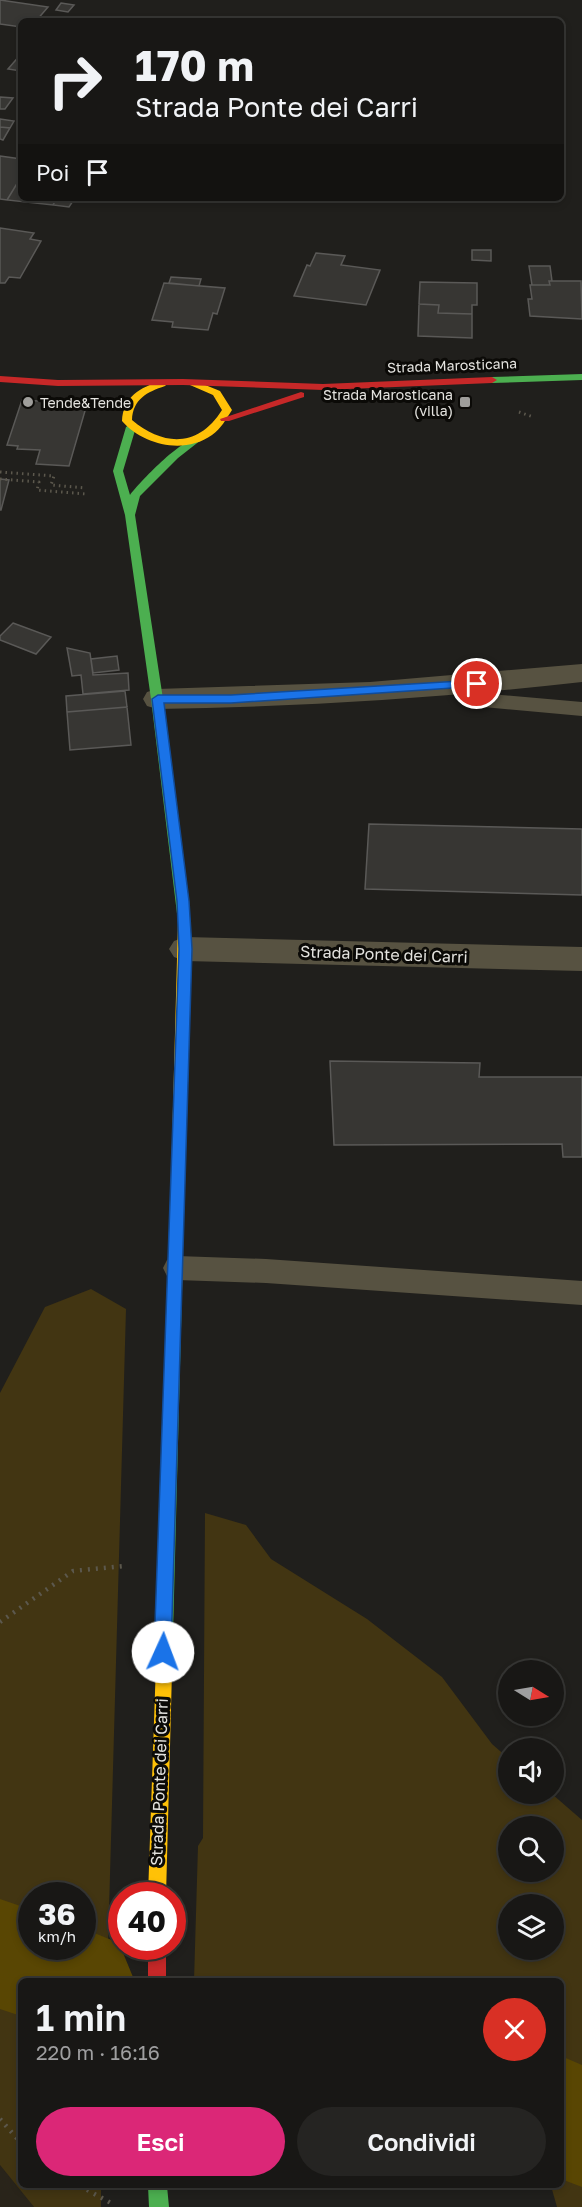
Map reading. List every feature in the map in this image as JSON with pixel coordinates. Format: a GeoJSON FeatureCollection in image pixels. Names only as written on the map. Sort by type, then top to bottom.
{"type":"FeatureCollection","features":[{"type":"Feature","properties":{"kind":"street","name":"Strada Marosticana"},"geometry":{"type":"LineString","coordinates":[[0,379],[58,383],[193,383],[323,387],[582,377]]}},
{"type":"Feature","properties":{"kind":"street","name":"Strada Marosticana"},"geometry":{"type":"LineString","coordinates":[[58,383],[100,397]]}},
{"type":"Feature","properties":{"kind":"street","name":"Strada Marosticana"},"geometry":{"type":"LineString","coordinates":[[193,383],[217,393],[227,410],[225,419]]}},
{"type":"Feature","properties":{"kind":"street","name":"Strada Marosticana"},"geometry":{"type":"LineString","coordinates":[[162,384],[136,395],[122,409],[131,427],[152,440],[166,442],[196,440],[214,431],[225,419],[323,387]]}},
{"type":"Feature","properties":{"kind":"street","name":"Strada Ponte dei Carri"},"geometry":{"type":"LineString","coordinates":[[131,427],[118,471],[130,515],[158,699],[183,901],[185,949],[177,1268],[156,1882]]}},
{"type":"Feature","properties":{"kind":"street"},"geometry":{"type":"LineString","coordinates":[[130,515],[135,495],[174,456],[196,440]]}},
{"type":"Feature","properties":{"kind":"street"},"geometry":{"type":"LineString","coordinates":[[158,699],[231,699],[477,684],[582,673]]}},
{"type":"Feature","properties":{"kind":"street","name":"Strada Ponte dei Carri"},"geometry":{"type":"LineString","coordinates":[[185,949],[582,960]]}},
{"type":"Feature","properties":{"kind":"street"},"geometry":{"type":"LineString","coordinates":[[157,1960],[157,1978]]}},
{"type":"Feature","properties":{"kind":"street"},"geometry":{"type":"LineString","coordinates":[[158,2188],[159,2207]]}},
{"type":"Feature","properties":{"kind":"lane"},"geometry":{"type":"LineString","coordinates":[[477,684],[481,701],[582,709]]}},
{"type":"Feature","properties":{"kind":"lane"},"geometry":{"type":"LineString","coordinates":[[177,1268],[267,1270],[582,1293]]}},
{"type":"Feature","properties":{"kind":"path"},"geometry":{"type":"LineString","coordinates":[[515,411],[533,417]]}},
{"type":"Feature","properties":{"kind":"path"},"geometry":{"type":"LineString","coordinates":[[0,472],[54,476],[51,485],[87,488],[86,494],[37,490],[39,482],[0,480]]}},
{"type":"Feature","properties":{"kind":"path"},"geometry":{"type":"LineString","coordinates":[[0,1622],[73,1571],[136,1565]]}},
{"type":"Feature","properties":{"kind":"path"},"geometry":{"type":"LineString","coordinates":[[0,2119],[18,2140]]}},
{"type":"Feature","properties":{"kind":"path"},"geometry":{"type":"LineString","coordinates":[[83,2188],[116,2207]]}},
{"type":"Feature","properties":{"kind":"shaded area"},"geometry":{"type":"Polygon","coordinates":[[[91,1289],[126,1309],[107,1978],[18,1978],[18,2187],[0,2165],[0,1393],[45,1307],[91,1289]]]}},
{"type":"Feature","properties":{"kind":"shaded area"},"geometry":{"type":"Polygon","coordinates":[[[205,1513],[246,1525],[271,1559],[367,1619],[442,1677],[498,1749],[498,1804],[564,1804],[582,1820],[582,2207],[557,2207],[552,2188],[564,2188],[564,1978],[194,1978],[198,1846],[203,1838],[205,1513]]]}},
{"type":"Feature","properties":{"kind":"shaded area"},"geometry":{"type":"Polygon","coordinates":[[[0,2165],[34,2207],[0,2207],[0,2165]]]}},
{"type":"Feature","properties":{"kind":"shaded area"},"geometry":{"type":"Polygon","coordinates":[[[19,2188],[101,2188],[101,2207],[34,2207],[19,2188]]]}},
{"type":"Feature","properties":{"kind":"building"},"geometry":{"type":"Polygon","coordinates":[[[0,0],[48,7],[39,18],[18,18],[18,27],[0,24],[0,0]]]}},
{"type":"Feature","properties":{"kind":"building"},"geometry":{"type":"Polygon","coordinates":[[[61,3],[74,5],[68,12],[56,10],[61,3]]]}},
{"type":"Feature","properties":{"kind":"building"},"geometry":{"type":"Polygon","coordinates":[[[18,57],[18,71],[8,69],[18,57]]]}},
{"type":"Feature","properties":{"kind":"building"},"geometry":{"type":"Polygon","coordinates":[[[0,97],[13,98],[5,109],[0,109],[0,97]]]}},
{"type":"Feature","properties":{"kind":"building"},"geometry":{"type":"Polygon","coordinates":[[[0,119],[14,121],[10,128],[0,127],[0,119]]]}},
{"type":"Feature","properties":{"kind":"building"},"geometry":{"type":"Polygon","coordinates":[[[0,127],[10,128],[3,140],[0,139],[0,127]]]}},
{"type":"Feature","properties":{"kind":"building"},"geometry":{"type":"Polygon","coordinates":[[[0,156],[18,159],[18,182],[7,200],[0,199],[0,156]]]}},
{"type":"Feature","properties":{"kind":"building"},"geometry":{"type":"Polygon","coordinates":[[[18,182],[18,201],[55,201],[53,205],[7,200],[18,182]]]}},
{"type":"Feature","properties":{"kind":"building"},"geometry":{"type":"Polygon","coordinates":[[[55,201],[73,201],[69,207],[53,205],[55,201]]]}},
{"type":"Feature","properties":{"kind":"building"},"geometry":{"type":"Polygon","coordinates":[[[0,228],[34,233],[30,239],[41,241],[20,278],[9,277],[5,283],[0,283],[0,228]]]}},
{"type":"Feature","properties":{"kind":"building"},"geometry":{"type":"Polygon","coordinates":[[[472,250],[491,250],[491,261],[472,260],[472,250]]]}},
{"type":"Feature","properties":{"kind":"building"},"geometry":{"type":"Polygon","coordinates":[[[316,253],[345,256],[341,265],[380,270],[366,305],[294,296],[307,265],[310,266],[316,253]]]}},
{"type":"Feature","properties":{"kind":"building"},"geometry":{"type":"Polygon","coordinates":[[[529,266],[550,266],[552,281],[549,281],[550,285],[532,285],[529,266]]]}},
{"type":"Feature","properties":{"kind":"building"},"geometry":{"type":"Polygon","coordinates":[[[171,277],[201,279],[199,286],[169,283],[171,277]]]}},
{"type":"Feature","properties":{"kind":"building"},"geometry":{"type":"Polygon","coordinates":[[[549,281],[581,281],[582,319],[530,316],[528,299],[532,299],[530,285],[550,285],[549,281]]]}},
{"type":"Feature","properties":{"kind":"building"},"geometry":{"type":"Polygon","coordinates":[[[420,282],[477,283],[477,305],[472,305],[472,314],[438,313],[439,305],[419,304],[420,282]]]}},
{"type":"Feature","properties":{"kind":"building"},"geometry":{"type":"Polygon","coordinates":[[[164,283],[225,288],[217,314],[213,313],[208,330],[172,327],[173,322],[152,320],[164,283]]]}},
{"type":"Feature","properties":{"kind":"building"},"geometry":{"type":"Polygon","coordinates":[[[419,304],[439,305],[438,313],[472,314],[472,338],[418,336],[419,304]]]}},
{"type":"Feature","properties":{"kind":"building"},"geometry":{"type":"Polygon","coordinates":[[[22,400],[87,404],[69,466],[36,464],[40,450],[17,449],[18,446],[7,445],[22,400]]]}},
{"type":"Feature","properties":{"kind":"building"},"geometry":{"type":"Polygon","coordinates":[[[0,479],[9,480],[1,510],[0,510],[0,479]]]}},
{"type":"Feature","properties":{"kind":"building"},"geometry":{"type":"Polygon","coordinates":[[[13,623],[51,637],[36,654],[0,640],[0,636],[13,623]]]}},
{"type":"Feature","properties":{"kind":"building"},"geometry":{"type":"Polygon","coordinates":[[[67,648],[90,653],[93,675],[128,673],[129,690],[83,694],[81,675],[72,676],[67,648]]]}},
{"type":"Feature","properties":{"kind":"building"},"geometry":{"type":"Polygon","coordinates":[[[117,656],[119,670],[93,673],[91,659],[117,656]]]}},
{"type":"Feature","properties":{"kind":"building"},"geometry":{"type":"Polygon","coordinates":[[[125,691],[127,707],[67,712],[66,696],[125,691]]]}},
{"type":"Feature","properties":{"kind":"building"},"geometry":{"type":"Polygon","coordinates":[[[127,707],[131,745],[70,750],[67,712],[127,707]]]}},
{"type":"Feature","properties":{"kind":"building"},"geometry":{"type":"Polygon","coordinates":[[[369,824],[582,829],[582,895],[365,889],[369,824]]]}},
{"type":"Feature","properties":{"kind":"building"},"geometry":{"type":"Polygon","coordinates":[[[330,1061],[480,1063],[479,1077],[582,1077],[582,1157],[563,1157],[562,1144],[334,1145],[330,1061]]]}},
{"type":"Feature","properties":{"kind":"waterway"},"geometry":{"type":"LineString","coordinates":[[0,1954],[69,1978]]}},
{"type":"Feature","properties":{"kind":"waterway"},"geometry":{"type":"LineString","coordinates":[[564,2115],[582,2130]]}},
{"type":"Feature","properties":{"kind":"traffic: fast"},"geometry":{"type":"LineString","coordinates":[[492,380],[582,377]]}},
{"type":"Feature","properties":{"kind":"traffic: fast"},"geometry":{"type":"LineString","coordinates":[[131,427],[118,471],[130,515],[157,699],[184,922]]}},
{"type":"Feature","properties":{"kind":"traffic: fast"},"geometry":{"type":"LineString","coordinates":[[130,515],[135,495],[174,456],[196,440]]}},
{"type":"Feature","properties":{"kind":"traffic: fast"},"geometry":{"type":"LineString","coordinates":[[165,1634],[175,1291]]}},
{"type":"Feature","properties":{"kind":"traffic: fast"},"geometry":{"type":"LineString","coordinates":[[158,2188],[159,2207]]}},
{"type":"Feature","properties":{"kind":"traffic: slow"},"geometry":{"type":"LineString","coordinates":[[162,384],[142,392],[132,401],[127,413],[127,421],[152,438],[181,443],[195,440],[208,433],[219,424],[227,410],[217,393],[193,383]]}},
{"type":"Feature","properties":{"kind":"traffic: slow"},"geometry":{"type":"LineString","coordinates":[[175,1291],[184,922]]}},
{"type":"Feature","properties":{"kind":"traffic: slow"},"geometry":{"type":"LineString","coordinates":[[157,1882],[165,1634]]}},
{"type":"Feature","properties":{"kind":"traffic: jam"},"geometry":{"type":"LineString","coordinates":[[0,379],[58,383],[183,382],[323,387],[492,380]]}},
{"type":"Feature","properties":{"kind":"traffic: jam"},"geometry":{"type":"LineString","coordinates":[[225,419],[301,395]]}},
{"type":"Feature","properties":{"kind":"traffic: jam"},"geometry":{"type":"LineString","coordinates":[[157,1960],[157,1978]]}},
{"type":"Feature","properties":{"kind":"place","name":"Tende&Tende"},"geometry":{"type":"Point","coordinates":[28,402]}},
{"type":"Feature","properties":{"kind":"place","name":"Strada Marosticana (villa)"},"geometry":{"type":"Point","coordinates":[465,402]}},
{"type":"Feature","properties":{"kind":"route"},"geometry":{"type":"LineString","coordinates":[[163,1652],[177,1268],[185,949],[183,901],[158,699],[231,699],[477,684]]}}]}
